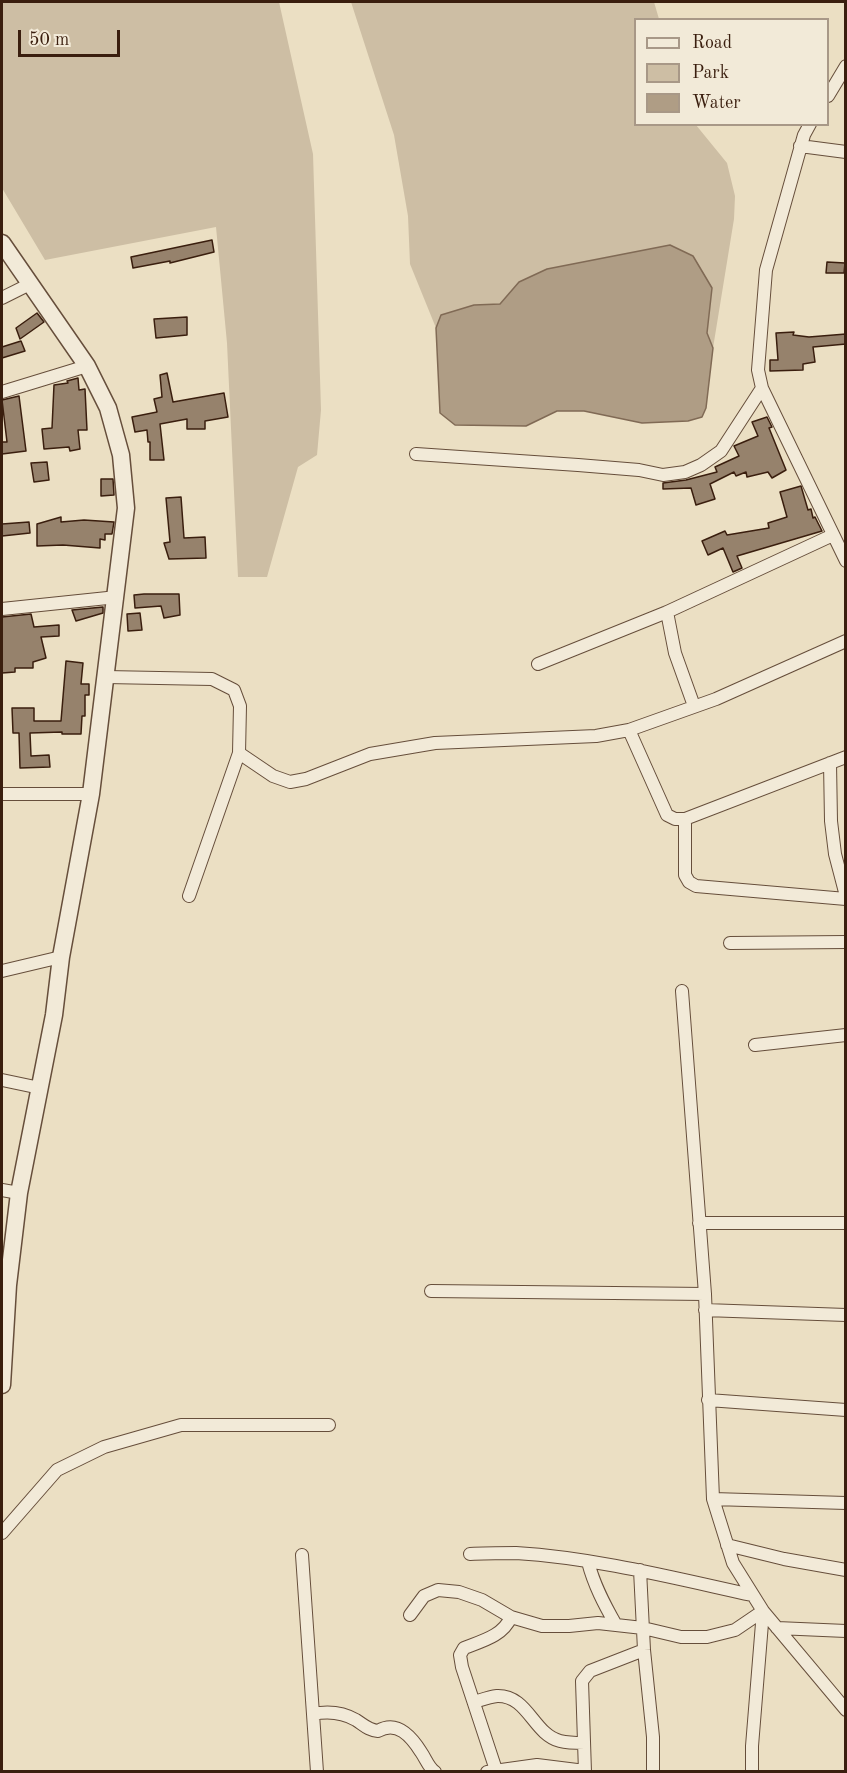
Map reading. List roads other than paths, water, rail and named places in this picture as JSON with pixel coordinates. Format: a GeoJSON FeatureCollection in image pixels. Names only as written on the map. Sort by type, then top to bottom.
{"type":"FeatureCollection","features":[{"type":"Feature","properties":{"kind":"street"},"geometry":{"type":"LineString","coordinates":[[829,94],[846,66]]}},
{"type":"Feature","properties":{"kind":"street"},"geometry":{"type":"LineString","coordinates":[[809,126],[800,146],[766,270],[758,370],[762,388],[846,561]]}},
{"type":"Feature","properties":{"kind":"street"},"geometry":{"type":"LineString","coordinates":[[800,146],[846,152]]}},
{"type":"Feature","properties":{"kind":"street"},"geometry":{"type":"LineString","coordinates":[[2,243],[87,366],[108,408],[121,455],[126,508],[92,794],[61,957],[54,1015],[19,1193],[8,1285],[2,1386]]}},
{"type":"Feature","properties":{"kind":"street"},"geometry":{"type":"LineString","coordinates":[[2,298],[30,284]]}},
{"type":"Feature","properties":{"kind":"street"},"geometry":{"type":"LineString","coordinates":[[2,392],[87,366]]}},
{"type":"Feature","properties":{"kind":"street"},"geometry":{"type":"LineString","coordinates":[[416,454],[639,470],[663,475],[685,472],[701,465],[721,451],[762,388]]}},
{"type":"Feature","properties":{"kind":"street"},"geometry":{"type":"LineString","coordinates":[[538,664],[667,612],[833,535]]}},
{"type":"Feature","properties":{"kind":"street"},"geometry":{"type":"LineString","coordinates":[[2,609],[117,597]]}},
{"type":"Feature","properties":{"kind":"street"},"geometry":{"type":"LineString","coordinates":[[667,612],[675,653],[694,706]]}},
{"type":"Feature","properties":{"kind":"street"},"geometry":{"type":"LineString","coordinates":[[239,753],[273,776],[290,782],[306,779],[370,754],[424,745],[596,736],[629,730],[694,706],[846,641]]}},
{"type":"Feature","properties":{"kind":"street"},"geometry":{"type":"LineString","coordinates":[[106,677],[212,679],[234,690],[240,706],[239,753],[189,896]]}},
{"type":"Feature","properties":{"kind":"street"},"geometry":{"type":"LineString","coordinates":[[629,730],[667,815],[675,819],[685,819],[846,757]]}},
{"type":"Feature","properties":{"kind":"street"},"geometry":{"type":"LineString","coordinates":[[685,819],[685,874],[689,882],[696,886],[846,897],[835,854],[831,821],[830,763]]}},
{"type":"Feature","properties":{"kind":"street"},"geometry":{"type":"LineString","coordinates":[[2,794],[92,794]]}},
{"type":"Feature","properties":{"kind":"street"},"geometry":{"type":"LineString","coordinates":[[730,943],[846,942]]}},
{"type":"Feature","properties":{"kind":"street"},"geometry":{"type":"LineString","coordinates":[[2,971],[61,957]]}},
{"type":"Feature","properties":{"kind":"street"},"geometry":{"type":"LineString","coordinates":[[682,991],[705,1294],[713,1498],[733,1563],[752,1595],[846,1710]]}},
{"type":"Feature","properties":{"kind":"street"},"geometry":{"type":"LineString","coordinates":[[755,1045],[846,1035]]}},
{"type":"Feature","properties":{"kind":"street"},"geometry":{"type":"LineString","coordinates":[[2,1080],[40,1088]]}},
{"type":"Feature","properties":{"kind":"street"},"geometry":{"type":"LineString","coordinates":[[2,1190],[19,1193]]}},
{"type":"Feature","properties":{"kind":"street"},"geometry":{"type":"LineString","coordinates":[[699,1223],[846,1223]]}},
{"type":"Feature","properties":{"kind":"street"},"geometry":{"type":"LineString","coordinates":[[431,1291],[705,1294]]}},
{"type":"Feature","properties":{"kind":"street"},"geometry":{"type":"LineString","coordinates":[[705,1310],[846,1315]]}},
{"type":"Feature","properties":{"kind":"street"},"geometry":{"type":"LineString","coordinates":[[708,1400],[846,1410]]}},
{"type":"Feature","properties":{"kind":"street"},"geometry":{"type":"LineString","coordinates":[[2,1533],[57,1470],[104,1448],[181,1425],[329,1425]]}},
{"type":"Feature","properties":{"kind":"street"},"geometry":{"type":"LineString","coordinates":[[713,1498],[846,1503]]}},
{"type":"Feature","properties":{"kind":"street"},"geometry":{"type":"LineString","coordinates":[[727,1545],[784,1559],[846,1570]]}},
{"type":"Feature","properties":{"kind":"street"},"geometry":{"type":"LineString","coordinates":[[470,1554],[516,1553],[588,1562],[640,1570],[752,1595]]}},
{"type":"Feature","properties":{"kind":"street"},"geometry":{"type":"LineString","coordinates":[[302,1555],[317,1772]]}},
{"type":"Feature","properties":{"kind":"street"},"geometry":{"type":"LineString","coordinates":[[588,1562],[602,1601],[616,1625]]}},
{"type":"Feature","properties":{"kind":"street"},"geometry":{"type":"LineString","coordinates":[[640,1570],[644,1650],[653,1737],[653,1772]]}},
{"type":"Feature","properties":{"kind":"street"},"geometry":{"type":"LineString","coordinates":[[410,1615],[424,1596],[438,1590],[459,1592],[482,1600],[511,1617],[542,1626],[598,1623],[643,1628],[681,1637],[707,1637],[735,1630],[763,1611]]}},
{"type":"Feature","properties":{"kind":"street"},"geometry":{"type":"LineString","coordinates":[[752,1772],[763,1611]]}},
{"type":"Feature","properties":{"kind":"street"},"geometry":{"type":"LineString","coordinates":[[511,1617],[507,1626],[501,1631],[464,1648],[460,1655],[492,1771],[537,1765],[585,1771],[582,1681],[590,1671],[644,1650]]}},
{"type":"Feature","properties":{"kind":"street"},"geometry":{"type":"LineString","coordinates":[[777,1628],[846,1631]]}},
{"type":"Feature","properties":{"kind":"street"},"geometry":{"type":"LineString","coordinates":[[474,1702],[495,1696],[508,1697],[520,1703],[544,1732],[559,1741],[584,1743]]}},
{"type":"Feature","properties":{"kind":"street"},"geometry":{"type":"LineString","coordinates":[[313,1714],[328,1712],[343,1714],[369,1730],[378,1731],[386,1727],[398,1728],[410,1737],[431,1770],[435,1772]]}},
{"type":"Feature","properties":{"kind":"water"},"geometry":{"type":"Polygon","coordinates":[[[670,245],[693,256],[712,288],[707,333],[713,348],[706,408],[702,417],[688,421],[642,423],[584,411],[557,411],[526,426],[455,425],[440,413],[436,328],[441,315],[474,305],[500,304],[519,282],[547,269],[670,245]]]}}]}
